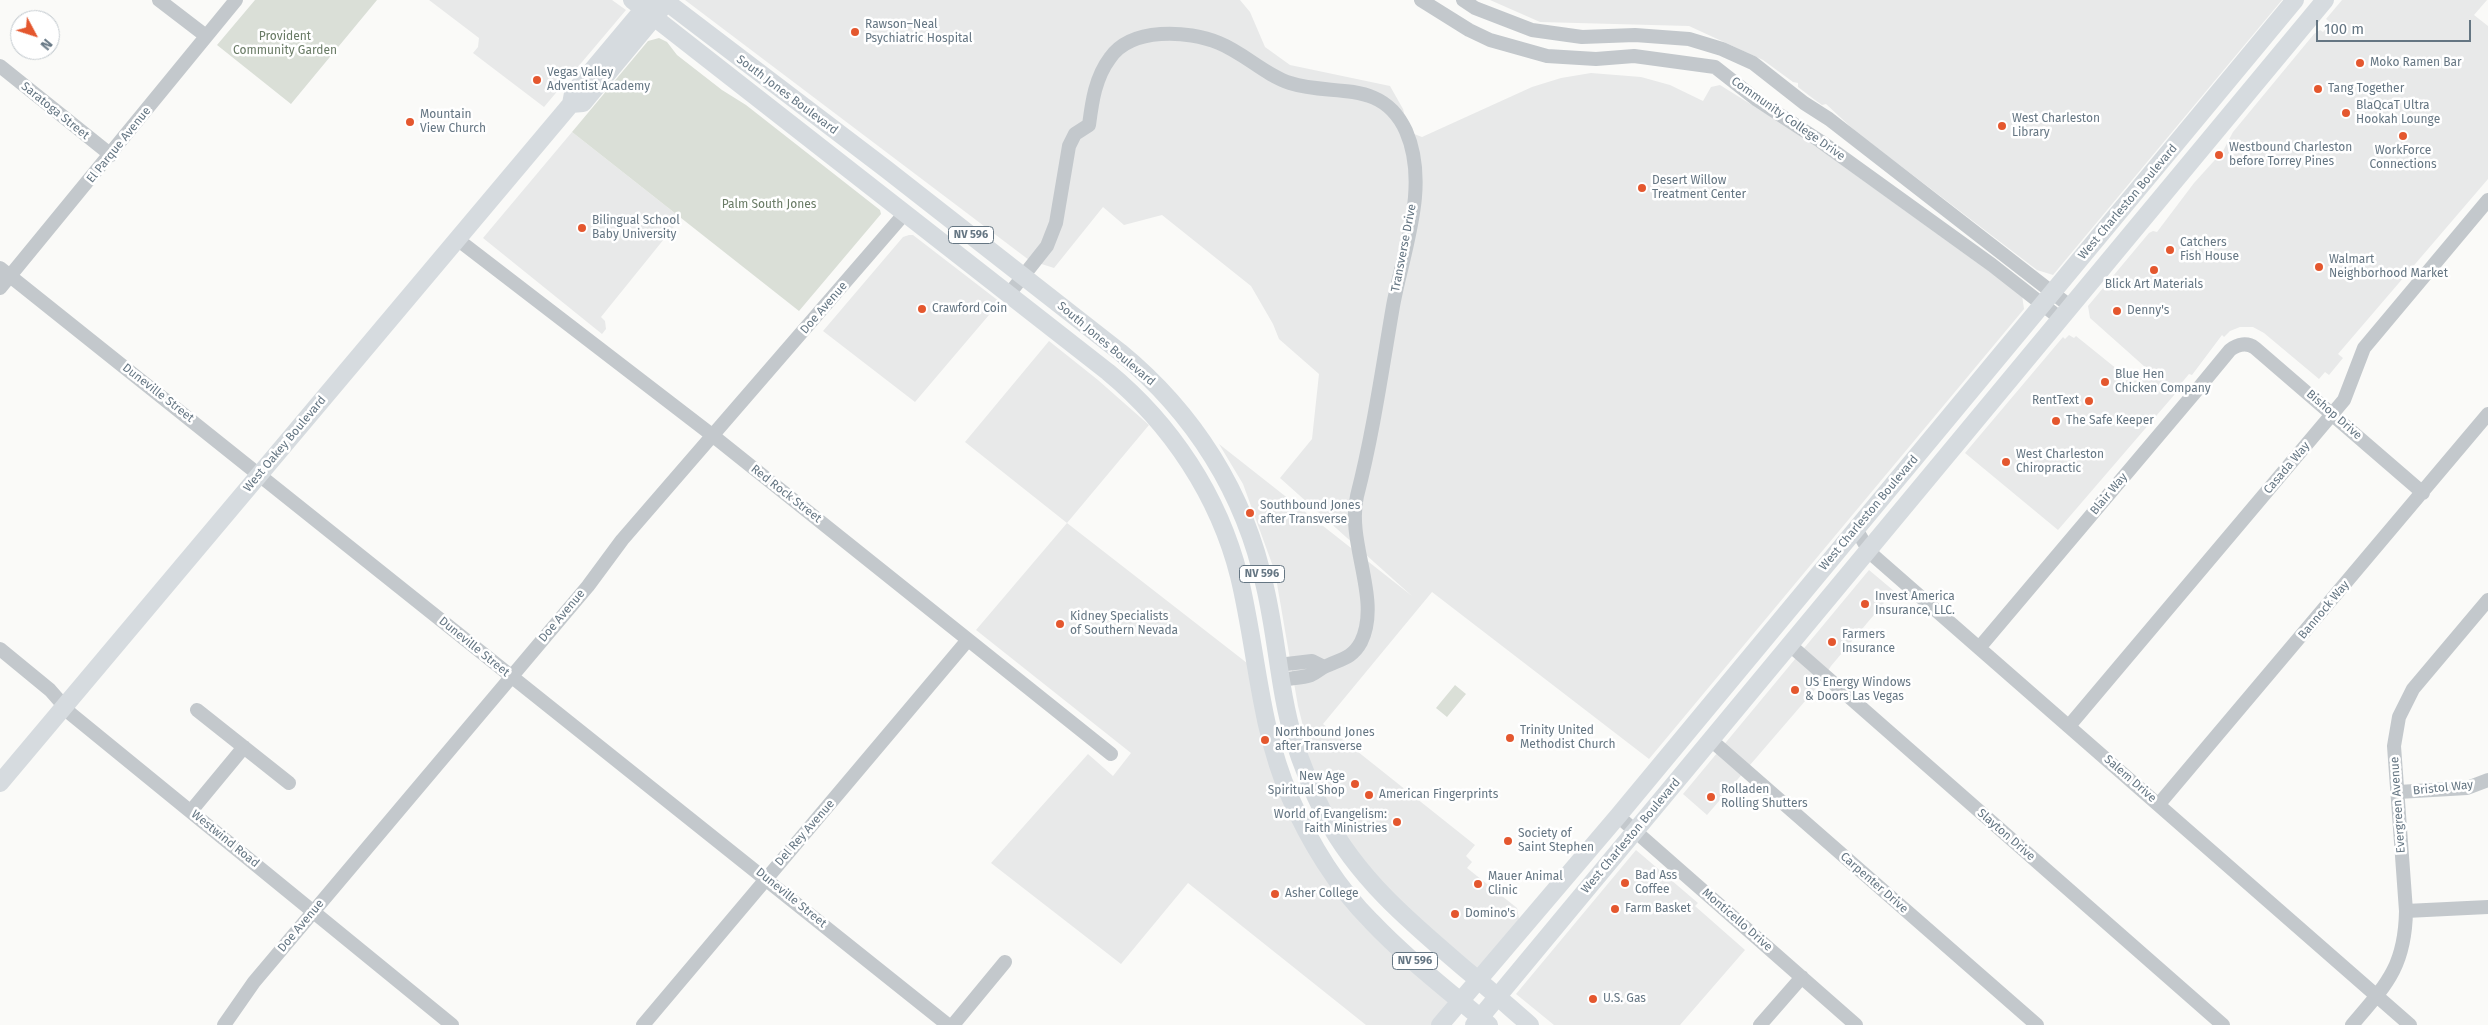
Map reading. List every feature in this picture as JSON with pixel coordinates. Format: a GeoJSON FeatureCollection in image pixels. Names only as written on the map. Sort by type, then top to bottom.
{"type":"FeatureCollection","features":[{"type":"Feature","properties":{"kind":"main road","name":"West Charleston Boulevard"},"geometry":{"type":"LineString","coordinates":[[1440,1025],[1618,816],[2295,0]]}},
{"type":"Feature","properties":{"kind":"main road","name":"West Charleston Boulevard"},"geometry":{"type":"LineString","coordinates":[[1481,1023],[1498,997],[2325,0]]}},
{"type":"Feature","properties":{"kind":"main road","name":"West Oakey Boulevard"},"geometry":{"type":"LineString","coordinates":[[0,783],[571,104],[573,93],[654,4]]}},
{"type":"Feature","properties":{"kind":"main road","name":"South Jones Boulevard"},"geometry":{"type":"LineString","coordinates":[[654,4],[905,213],[1123,384],[1160,424],[1197,476],[1226,537],[1239,576],[1264,716],[1281,774],[1304,827],[1338,880],[1370,920],[1461,1000],[1481,1023]]}},
{"type":"Feature","properties":{"kind":"main road","name":"South Jones Boulevard"},"geometry":{"type":"LineString","coordinates":[[654,4],[1024,276],[1136,366],[1179,409],[1213,456],[1243,516],[1265,587],[1294,739],[1313,790],[1326,818],[1370,882],[1404,918],[1530,1025]]}},
{"type":"Feature","properties":{"kind":"main road"},"geometry":{"type":"LineString","coordinates":[[1160,424],[1179,409]]}},
{"type":"Feature","properties":{"kind":"main road"},"geometry":{"type":"LineString","coordinates":[[1253,654],[1267,663],[1273,675],[1280,673]]}},
{"type":"Feature","properties":{"kind":"main road"},"geometry":{"type":"LineString","coordinates":[[1258,677],[1269,684],[1271,688],[1285,699]]}},
{"type":"Feature","properties":{"kind":"main road"},"geometry":{"type":"LineString","coordinates":[[1688,767],[1708,724],[1707,707]]}},
{"type":"Feature","properties":{"kind":"street"},"geometry":{"type":"LineString","coordinates":[[159,0],[206,36]]}},
{"type":"Feature","properties":{"kind":"street","name":"El Parque Avenue"},"geometry":{"type":"LineString","coordinates":[[0,288],[5,272],[111,155],[236,0]]}},
{"type":"Feature","properties":{"kind":"street","name":"Community College Drive"},"geometry":{"type":"LineString","coordinates":[[1421,0],[1469,30],[1509,47],[1547,56],[1596,59],[1634,56],[1715,67],[1757,100],[2048,298]]}},
{"type":"Feature","properties":{"kind":"street","name":"Community College Drive"},"geometry":{"type":"LineString","coordinates":[[1463,0],[1475,8],[1517,26],[1582,37],[1635,35],[1689,39],[1722,49],[1753,63],[1804,103],[1829,119],[2066,313]]}},
{"type":"Feature","properties":{"kind":"street"},"geometry":{"type":"LineString","coordinates":[[1509,47],[1517,26]]}},
{"type":"Feature","properties":{"kind":"street","name":"Transverse Drive"},"geometry":{"type":"LineString","coordinates":[[1009,294],[1036,262],[1050,238],[1056,223],[1069,146],[1075,134],[1088,125],[1093,98],[1101,73],[1115,51],[1138,38],[1181,35],[1219,43],[1288,83],[1354,91],[1373,97],[1388,106],[1397,116],[1414,153],[1413,208],[1353,525],[1367,620],[1365,631],[1352,654],[1342,662],[1324,667],[1313,674],[1280,673]]}},
{"type":"Feature","properties":{"kind":"street","name":"Saratoga Street"},"geometry":{"type":"LineString","coordinates":[[0,66],[111,155]]}},
{"type":"Feature","properties":{"kind":"street"},"geometry":{"type":"LineString","coordinates":[[1790,121],[1804,103]]}},
{"type":"Feature","properties":{"kind":"street","name":"Casada Way"},"geometry":{"type":"LineString","coordinates":[[2069,726],[2333,414],[2349,391],[2364,348],[2488,200]]}},
{"type":"Feature","properties":{"kind":"street","name":"Doe Avenue"},"geometry":{"type":"LineString","coordinates":[[224,1025],[254,982],[588,586],[622,540],[905,213]]}},
{"type":"Feature","properties":{"kind":"street","name":"Red Rock Street"},"geometry":{"type":"LineString","coordinates":[[457,239],[712,435],[902,585],[967,641],[1111,754]]}},
{"type":"Feature","properties":{"kind":"street","name":"Duneville Street"},"geometry":{"type":"LineString","coordinates":[[5,272],[260,474],[511,677],[767,878],[948,1025]]}},
{"type":"Feature","properties":{"kind":"street","name":"Bishop Drive"},"geometry":{"type":"LineString","coordinates":[[2243,345],[2255,348],[2423,492]]}},
{"type":"Feature","properties":{"kind":"street","name":"Blair Way"},"geometry":{"type":"LineString","coordinates":[[1979,648],[2230,350],[2243,345]]}},
{"type":"Feature","properties":{"kind":"street","name":"Bannock Way"},"geometry":{"type":"LineString","coordinates":[[2160,804],[2488,414]]}},
{"type":"Feature","properties":{"kind":"street","name":"Salem Drive"},"geometry":{"type":"LineString","coordinates":[[1856,529],[1869,551],[2410,1025]]}},
{"type":"Feature","properties":{"kind":"street","name":"Evergreen Avenue"},"geometry":{"type":"LineString","coordinates":[[2352,1025],[2390,980],[2399,959],[2404,937],[2406,911],[2394,746],[2399,717],[2413,689],[2488,600]]}},
{"type":"Feature","properties":{"kind":"street","name":"Del Rey Avenue"},"geometry":{"type":"LineString","coordinates":[[643,1025],[967,641]]}},
{"type":"Feature","properties":{"kind":"street","name":"Slayton Drive"},"geometry":{"type":"LineString","coordinates":[[1790,646],[2223,1025]]}},
{"type":"Feature","properties":{"kind":"street","name":"Westwind Road"},"geometry":{"type":"LineString","coordinates":[[0,649],[50,690],[64,707],[452,1025]]}},
{"type":"Feature","properties":{"kind":"street"},"geometry":{"type":"LineString","coordinates":[[197,710],[289,783]]}},
{"type":"Feature","properties":{"kind":"street","name":"Carpenter Drive"},"geometry":{"type":"LineString","coordinates":[[1711,740],[2037,1025]]}},
{"type":"Feature","properties":{"kind":"street"},"geometry":{"type":"LineString","coordinates":[[191,811],[244,747]]}},
{"type":"Feature","properties":{"kind":"street","name":"Bristol Way"},"geometry":{"type":"LineString","coordinates":[[2398,792],[2467,788],[2488,780]]}},
{"type":"Feature","properties":{"kind":"street","name":"Monticello Drive"},"geometry":{"type":"LineString","coordinates":[[1618,816],[1856,1025]]}},
{"type":"Feature","properties":{"kind":"street"},"geometry":{"type":"LineString","coordinates":[[2406,911],[2488,907]]}},
{"type":"Feature","properties":{"kind":"street"},"geometry":{"type":"LineString","coordinates":[[953,1025],[1005,962]]}},
{"type":"Feature","properties":{"kind":"street"},"geometry":{"type":"LineString","coordinates":[[1760,1025],[1802,977]]}},
{"type":"Feature","properties":{"kind":"shaded area","name":"Vegas Valley Adventist Academy"},"geometry":{"type":"Polygon","coordinates":[[[429,0],[612,0],[626,10],[544,107],[473,53],[478,47],[479,38],[429,0]]]}},
{"type":"Feature","properties":{"kind":"shaded area"},"geometry":{"type":"Polygon","coordinates":[[[685,0],[1240,0],[1250,12],[1265,47],[1290,65],[1390,86],[1403,109],[1409,132],[1422,137],[1532,87],[1561,78],[1591,73],[1641,77],[1670,85],[1703,101],[1711,87],[1720,85],[1800,135],[2022,295],[2024,309],[1649,759],[1432,592],[1323,724],[1475,845],[1466,856],[1472,862],[1467,868],[1517,908],[1521,929],[1478,980],[1351,857],[1299,753],[1307,742],[1298,706],[1275,572],[1243,484],[1219,444],[1412,596],[1280,478],[1312,439],[1319,374],[1279,339],[1273,324],[1251,286],[1162,215],[1124,225],[1103,207],[1054,268],[1029,260],[685,0]]]}},
{"type":"Feature","properties":{"kind":"shaded area"},"geometry":{"type":"Polygon","coordinates":[[[1490,0],[2282,0],[2053,275],[2037,270],[1855,131],[1826,104],[1822,105],[1798,87],[1798,83],[1793,82],[1763,60],[1689,26],[1540,22],[1490,0]]]}},
{"type":"Feature","properties":{"kind":"shaded area"},"geometry":{"type":"Polygon","coordinates":[[[2342,0],[2487,0],[2474,15],[2488,26],[2488,179],[2338,354],[2343,358],[2329,375],[2325,372],[2319,379],[2264,333],[2253,327],[2240,327],[2230,331],[2224,337],[2222,335],[2192,375],[2189,374],[2174,392],[2175,394],[2058,530],[1965,453],[2063,337],[2065,339],[2069,335],[2074,338],[2076,336],[2133,382],[2145,367],[2090,318],[2088,306],[2149,233],[2157,232],[2194,183],[2223,151],[2233,132],[2314,34],[2320,30],[2323,32],[2331,23],[2326,19],[2342,0]]]}},
{"type":"Feature","properties":{"kind":"shaded area","name":"Bilingual School Baby University"},"geometry":{"type":"Polygon","coordinates":[[[572,132],[681,218],[601,317],[605,321],[606,329],[602,334],[483,238],[572,132]]]}},
{"type":"Feature","properties":{"kind":"shaded area"},"geometry":{"type":"Polygon","coordinates":[[[913,235],[1000,302],[915,402],[823,331],[903,237],[913,235]]]}},
{"type":"Feature","properties":{"kind":"shaded area"},"geometry":{"type":"Polygon","coordinates":[[[1049,341],[1098,380],[1149,425],[1067,523],[965,442],[1049,341]]]}},
{"type":"Feature","properties":{"kind":"shaded area"},"geometry":{"type":"Polygon","coordinates":[[[1067,523],[1256,670],[1274,754],[1330,868],[1461,1000],[1440,1025],[1366,1025],[1188,883],[1121,964],[991,863],[1088,754],[1113,776],[1131,753],[976,630],[1067,523]]]}},
{"type":"Feature","properties":{"kind":"shaded area"},"geometry":{"type":"Polygon","coordinates":[[[1869,570],[1894,591],[1831,666],[1818,686],[1707,815],[1683,794],[1869,570]]]}},
{"type":"Feature","properties":{"kind":"shaded area"},"geometry":{"type":"Polygon","coordinates":[[[1636,850],[1698,903],[1695,906],[1745,950],[1680,1025],[1554,1025],[1516,994],[1636,850]]]}},
{"type":"Feature","properties":{"kind":"green space","name":"Provident Community Garden"},"geometry":{"type":"Polygon","coordinates":[[[255,0],[377,0],[291,104],[217,45],[255,0]]]}},
{"type":"Feature","properties":{"kind":"green space","name":"Palm South Jones"},"geometry":{"type":"Polygon","coordinates":[[[659,38],[667,42],[677,55],[722,90],[746,105],[880,210],[881,214],[799,311],[572,132],[648,41],[659,38]]]}},
{"type":"Feature","properties":{"kind":"green space"},"geometry":{"type":"Polygon","coordinates":[[[1455,685],[1466,694],[1447,717],[1436,708],[1455,685]]]}},
{"type":"Feature","properties":{"kind":"place","name":"Rawson–Neal Psychiatric Hospital"},"geometry":{"type":"Point","coordinates":[855,32]}},
{"type":"Feature","properties":{"kind":"place","name":"Moko Ramen Bar"},"geometry":{"type":"Point","coordinates":[2360,63]}},
{"type":"Feature","properties":{"kind":"place","name":"Vegas Valley Adventist Academy"},"geometry":{"type":"Point","coordinates":[537,80]}},
{"type":"Feature","properties":{"kind":"place","name":"Tang Together"},"geometry":{"type":"Point","coordinates":[2318,89]}},
{"type":"Feature","properties":{"kind":"place","name":"BlaQcaT Ultra Hookah Lounge"},"geometry":{"type":"Point","coordinates":[2346,113]}},
{"type":"Feature","properties":{"kind":"place","name":"Mountain View Church"},"geometry":{"type":"Point","coordinates":[410,122]}},
{"type":"Feature","properties":{"kind":"place","name":"West Charleston Library"},"geometry":{"type":"Point","coordinates":[2002,126]}},
{"type":"Feature","properties":{"kind":"place","name":"WorkForce Connections"},"geometry":{"type":"Point","coordinates":[2403,136]}},
{"type":"Feature","properties":{"kind":"place","name":"Westbound Charleston before Torrey Pines"},"geometry":{"type":"Point","coordinates":[2219,155]}},
{"type":"Feature","properties":{"kind":"place","name":"Desert Willow Treatment Center"},"geometry":{"type":"Point","coordinates":[1642,188]}},
{"type":"Feature","properties":{"kind":"place","name":"Bilingual School Baby University"},"geometry":{"type":"Point","coordinates":[582,228]}},
{"type":"Feature","properties":{"kind":"place","name":"Catchers Fish House"},"geometry":{"type":"Point","coordinates":[2170,250]}},
{"type":"Feature","properties":{"kind":"place","name":"Walmart Neighborhood Market"},"geometry":{"type":"Point","coordinates":[2319,267]}},
{"type":"Feature","properties":{"kind":"place","name":"Blick Art Materials"},"geometry":{"type":"Point","coordinates":[2154,270]}},
{"type":"Feature","properties":{"kind":"place","name":"Crawford Coin"},"geometry":{"type":"Point","coordinates":[922,309]}},
{"type":"Feature","properties":{"kind":"place","name":"Denny's"},"geometry":{"type":"Point","coordinates":[2117,311]}},
{"type":"Feature","properties":{"kind":"place","name":"Blue Hen Chicken Company"},"geometry":{"type":"Point","coordinates":[2105,382]}},
{"type":"Feature","properties":{"kind":"place","name":"RentText"},"geometry":{"type":"Point","coordinates":[2089,401]}},
{"type":"Feature","properties":{"kind":"place","name":"The Safe Keeper"},"geometry":{"type":"Point","coordinates":[2056,421]}},
{"type":"Feature","properties":{"kind":"place","name":"West Charleston Chiropractic"},"geometry":{"type":"Point","coordinates":[2006,462]}},
{"type":"Feature","properties":{"kind":"place","name":"Southbound Jones after Transverse"},"geometry":{"type":"Point","coordinates":[1250,513]}},
{"type":"Feature","properties":{"kind":"place","name":"Invest America Insurance, LLC."},"geometry":{"type":"Point","coordinates":[1865,604]}},
{"type":"Feature","properties":{"kind":"place","name":"Kidney Specialists of Southern Nevada"},"geometry":{"type":"Point","coordinates":[1060,624]}},
{"type":"Feature","properties":{"kind":"place","name":"Farmers Insurance"},"geometry":{"type":"Point","coordinates":[1832,642]}},
{"type":"Feature","properties":{"kind":"place","name":"US Energy Windows & Doors Las Vegas"},"geometry":{"type":"Point","coordinates":[1795,690]}},
{"type":"Feature","properties":{"kind":"place","name":"Trinity United Methodist Church"},"geometry":{"type":"Point","coordinates":[1510,738]}},
{"type":"Feature","properties":{"kind":"place","name":"Northbound Jones after Transverse"},"geometry":{"type":"Point","coordinates":[1265,740]}},
{"type":"Feature","properties":{"kind":"place","name":"New Age Spiritual Shop"},"geometry":{"type":"Point","coordinates":[1355,784]}},
{"type":"Feature","properties":{"kind":"place","name":"American Fingerprints"},"geometry":{"type":"Point","coordinates":[1369,795]}},
{"type":"Feature","properties":{"kind":"place","name":"Rolladen Rolling Shutters"},"geometry":{"type":"Point","coordinates":[1711,797]}},
{"type":"Feature","properties":{"kind":"place","name":"World of Evangelism: Faith Ministries"},"geometry":{"type":"Point","coordinates":[1397,822]}},
{"type":"Feature","properties":{"kind":"place","name":"Society of Saint Stephen"},"geometry":{"type":"Point","coordinates":[1508,841]}},
{"type":"Feature","properties":{"kind":"place","name":"Bad Ass Coffee"},"geometry":{"type":"Point","coordinates":[1625,883]}},
{"type":"Feature","properties":{"kind":"place","name":"Mauer Animal Clinic"},"geometry":{"type":"Point","coordinates":[1478,884]}},
{"type":"Feature","properties":{"kind":"place","name":"Asher College"},"geometry":{"type":"Point","coordinates":[1275,894]}},
{"type":"Feature","properties":{"kind":"place","name":"Farm Basket"},"geometry":{"type":"Point","coordinates":[1615,909]}},
{"type":"Feature","properties":{"kind":"place","name":"Domino's"},"geometry":{"type":"Point","coordinates":[1455,914]}},
{"type":"Feature","properties":{"kind":"place","name":"U.S. Gas"},"geometry":{"type":"Point","coordinates":[1593,999]}}]}
